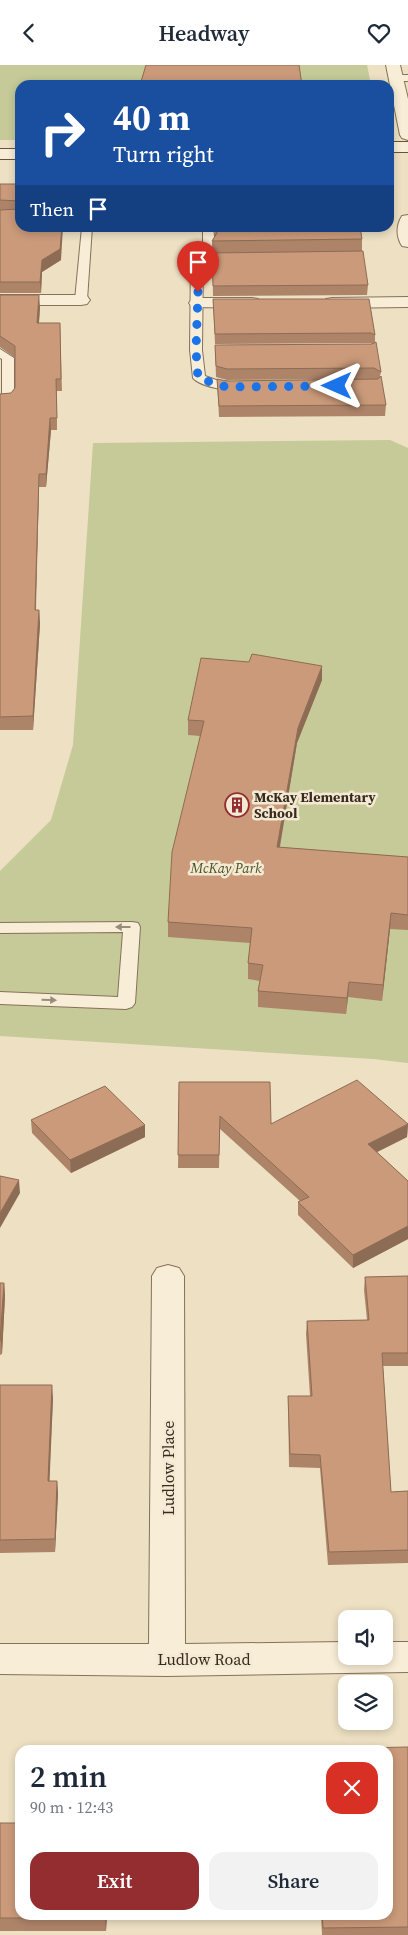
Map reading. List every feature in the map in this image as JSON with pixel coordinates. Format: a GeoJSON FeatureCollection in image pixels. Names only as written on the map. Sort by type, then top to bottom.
{"type":"FeatureCollection","features":[{"type":"Feature","properties":{"kind":"street"},"geometry":{"type":"LineString","coordinates":[[399,73],[408,135]]}},
{"type":"Feature","properties":{"kind":"street"},"geometry":{"type":"LineString","coordinates":[[394,147],[408,147]]}},
{"type":"Feature","properties":{"kind":"street"},"geometry":{"type":"LineString","coordinates":[[0,154],[15,154]]}},
{"type":"Feature","properties":{"kind":"street"},"geometry":{"type":"LineString","coordinates":[[0,167],[15,167]]}},
{"type":"Feature","properties":{"kind":"street"},"geometry":{"type":"LineString","coordinates":[[408,220],[406,230],[408,242]]}},
{"type":"Feature","properties":{"kind":"street"},"geometry":{"type":"LineString","coordinates":[[0,301],[81,300]]}},
{"type":"Feature","properties":{"kind":"street"},"geometry":{"type":"LineString","coordinates":[[313,303],[408,302]]}},
{"type":"Feature","properties":{"kind":"street"},"geometry":{"type":"LineString","coordinates":[[198,303],[265,303]]}},
{"type":"Feature","properties":{"kind":"street","name":"Ludlow Place"},"geometry":{"type":"LineString","coordinates":[[167,1660],[168,1276]]}},
{"type":"Feature","properties":{"kind":"street","name":"Ludlow Road"},"geometry":{"type":"LineString","coordinates":[[0,1659],[167,1660],[408,1657]]}},
{"type":"Feature","properties":{"kind":"lane"},"geometry":{"type":"LineString","coordinates":[[81,300],[87,232]]}},
{"type":"Feature","properties":{"kind":"lane"},"geometry":{"type":"LineString","coordinates":[[208,232],[209,245],[197,258],[201,350],[198,378],[226,387],[256,386]]}},
{"type":"Feature","properties":{"kind":"lane"},"geometry":{"type":"LineString","coordinates":[[197,258],[217,257]]}},
{"type":"Feature","properties":{"kind":"lane"},"geometry":{"type":"LineString","coordinates":[[0,353],[8,358],[8,400],[0,400]]}},
{"type":"Feature","properties":{"kind":"lane"},"geometry":{"type":"LineString","coordinates":[[0,928],[132,927],[126,1003],[0,998]]}},
{"type":"Feature","properties":{"kind":"green space"},"geometry":{"type":"Polygon","coordinates":[[[0,65],[367,65],[370,80],[15,80],[15,140],[0,140],[0,65]]]}},
{"type":"Feature","properties":{"kind":"green space","name":"McKay Park"},"geometry":{"type":"Polygon","coordinates":[[[390,440],[408,448],[408,1063],[373,1059],[0,1036],[0,871],[51,820],[73,745],[93,443],[390,440]]]}},
{"type":"Feature","properties":{"kind":"building"},"geometry":{"type":"Polygon","coordinates":[[[146,65],[299,65],[301,80],[142,80],[146,65]]]}},
{"type":"Feature","properties":{"kind":"building"},"geometry":{"type":"Polygon","coordinates":[[[0,184],[15,184],[15,201],[0,200],[0,184]]]}},
{"type":"Feature","properties":{"kind":"building"},"geometry":{"type":"Polygon","coordinates":[[[15,209],[15,232],[62,232],[60,249],[42,260],[40,282],[0,282],[0,210],[15,209]]]}},
{"type":"Feature","properties":{"kind":"building"},"geometry":{"type":"Polygon","coordinates":[[[361,232],[362,239],[212,241],[217,233],[361,232]]]}},
{"type":"Feature","properties":{"kind":"building"},"geometry":{"type":"Polygon","coordinates":[[[363,251],[368,285],[213,286],[212,253],[363,251]]]}},
{"type":"Feature","properties":{"kind":"building"},"geometry":{"type":"Polygon","coordinates":[[[0,295],[39,295],[37,323],[60,323],[61,379],[56,379],[57,418],[50,418],[46,474],[39,474],[35,610],[39,610],[33,716],[0,717],[0,394],[11,393],[15,388],[15,346],[0,336],[0,295]]]}},
{"type":"Feature","properties":{"kind":"building"},"geometry":{"type":"Polygon","coordinates":[[[213,299],[369,299],[375,335],[371,333],[215,334],[213,299]]]}},
{"type":"Feature","properties":{"kind":"building"},"geometry":{"type":"Polygon","coordinates":[[[376,342],[381,372],[374,368],[227,369],[216,366],[215,345],[372,344],[376,342]]]}},
{"type":"Feature","properties":{"kind":"building"},"geometry":{"type":"Polygon","coordinates":[[[381,376],[386,405],[219,406],[217,379],[227,381],[378,379],[381,376]]]}},
{"type":"Feature","properties":{"kind":"building","name":"McKay Elementary School"},"geometry":{"type":"Polygon","coordinates":[[[252,654],[322,666],[298,728],[277,847],[408,857],[408,915],[391,913],[383,985],[349,982],[347,998],[258,991],[263,965],[248,963],[252,928],[168,922],[172,852],[204,721],[188,720],[201,658],[249,662],[252,654]]]}},
{"type":"Feature","properties":{"kind":"building"},"geometry":{"type":"Polygon","coordinates":[[[357,1080],[408,1124],[368,1144],[408,1181],[408,1226],[353,1255],[298,1202],[309,1197],[220,1116],[219,1155],[178,1155],[179,1082],[270,1082],[271,1124],[357,1080]]]}},
{"type":"Feature","properties":{"kind":"building"},"geometry":{"type":"Polygon","coordinates":[[[105,1086],[145,1125],[70,1160],[31,1120],[105,1086]]]}},
{"type":"Feature","properties":{"kind":"building"},"geometry":{"type":"Polygon","coordinates":[[[0,1176],[19,1180],[0,1213],[0,1176]]]}},
{"type":"Feature","properties":{"kind":"building"},"geometry":{"type":"Polygon","coordinates":[[[408,1276],[408,1353],[382,1353],[391,1492],[408,1491],[408,1550],[329,1552],[320,1455],[290,1454],[288,1396],[312,1396],[307,1321],[369,1320],[365,1277],[408,1276]]]}},
{"type":"Feature","properties":{"kind":"building"},"geometry":{"type":"Polygon","coordinates":[[[0,1283],[4,1283],[0,1341],[0,1283]]]}},
{"type":"Feature","properties":{"kind":"building"},"geometry":{"type":"Polygon","coordinates":[[[0,1385],[52,1385],[48,1481],[57,1481],[55,1539],[0,1540],[0,1385]]]}},
{"type":"Feature","properties":{"kind":"building"},"geometry":{"type":"Polygon","coordinates":[[[393,1747],[408,1747],[408,1927],[323,1928],[322,1920],[393,1920],[393,1747]]]}},
{"type":"Feature","properties":{"kind":"building"},"geometry":{"type":"Polygon","coordinates":[[[0,1823],[15,1823],[15,1918],[0,1918],[0,1823]]]}},
{"type":"Feature","properties":{"kind":"place","name":"McKay Elementary School"},"geometry":{"type":"Point","coordinates":[237,805]}},
{"type":"Feature","properties":{"kind":"route"},"geometry":{"type":"LineString","coordinates":[[198,292],[196,350],[198,378],[226,387],[337,386]]}}]}
